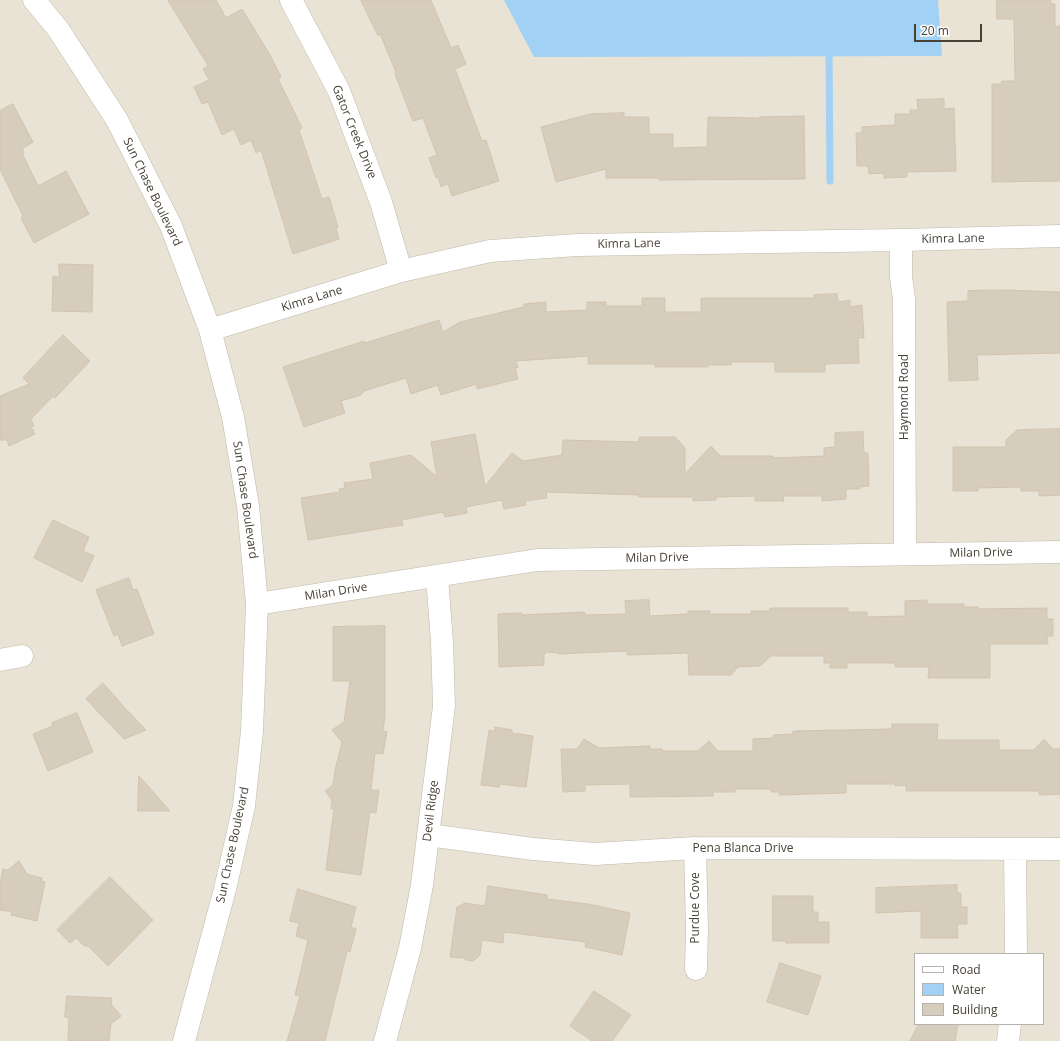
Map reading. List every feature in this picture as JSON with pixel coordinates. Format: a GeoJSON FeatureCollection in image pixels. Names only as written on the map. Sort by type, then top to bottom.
{"type":"FeatureCollection","features":[{"type":"Feature","properties":{"kind":"street","name":"Sun Chase Boulevard"},"geometry":{"type":"LineString","coordinates":[[34,0],[58,29],[117,120],[171,226],[210,330],[232,417],[248,506],[257,604],[252,731],[244,806],[225,889],[184,1041]]}},
{"type":"Feature","properties":{"kind":"street","name":"Gator Creek Drive"},"geometry":{"type":"LineString","coordinates":[[291,0],[339,91],[381,202],[401,271]]}},
{"type":"Feature","properties":{"kind":"street","name":"Kimra Lane"},"geometry":{"type":"LineString","coordinates":[[210,330],[401,271],[490,251],[577,245],[1060,236]]}},
{"type":"Feature","properties":{"kind":"street","name":"Haymond Road"},"geometry":{"type":"LineString","coordinates":[[901,240],[901,277],[904,299],[905,554]]}},
{"type":"Feature","properties":{"kind":"street","name":"Milan Drive"},"geometry":{"type":"LineString","coordinates":[[257,604],[437,577],[537,560],[1060,552]]}},
{"type":"Feature","properties":{"kind":"street","name":"Devil Ridge"},"geometry":{"type":"LineString","coordinates":[[385,1041],[410,948],[422,885],[444,706],[442,642],[437,577]]}},
{"type":"Feature","properties":{"kind":"street"},"geometry":{"type":"LineString","coordinates":[[0,660],[22,656]]}},
{"type":"Feature","properties":{"kind":"street","name":"Pena Blanca Drive"},"geometry":{"type":"LineString","coordinates":[[428,835],[533,849],[595,854],[695,848],[1060,849]]}},
{"type":"Feature","properties":{"kind":"street","name":"Purdue Cove"},"geometry":{"type":"LineString","coordinates":[[695,848],[697,930],[696,968]]}},
{"type":"Feature","properties":{"kind":"street"},"geometry":{"type":"LineString","coordinates":[[1015,850],[1016,953]]}},
{"type":"Feature","properties":{"kind":"street"},"geometry":{"type":"LineString","coordinates":[[1008,1041],[1010,1025]]}},
{"type":"Feature","properties":{"kind":"shaded area"},"geometry":{"type":"Polygon","coordinates":[[[0,0],[1060,0],[1060,1041],[0,1041],[0,0]]]}},
{"type":"Feature","properties":{"kind":"water"},"geometry":{"type":"Polygon","coordinates":[[[504,0],[938,0],[942,56],[534,57],[504,0]]]}},
{"type":"Feature","properties":{"kind":"building"},"geometry":{"type":"Polygon","coordinates":[[[168,0],[216,0],[226,18],[242,9],[270,55],[281,77],[278,79],[302,128],[299,130],[322,199],[329,197],[338,227],[336,228],[339,239],[293,254],[261,150],[256,153],[251,140],[241,145],[234,129],[222,135],[208,102],[202,104],[194,87],[209,80],[203,69],[208,66],[168,0]]]}},
{"type":"Feature","properties":{"kind":"building"},"geometry":{"type":"Polygon","coordinates":[[[361,0],[431,0],[451,48],[458,45],[466,64],[455,69],[482,141],[486,140],[499,181],[452,196],[448,184],[441,187],[429,158],[437,155],[423,118],[413,121],[395,74],[396,72],[380,34],[378,35],[361,0]]]}},
{"type":"Feature","properties":{"kind":"building"},"geometry":{"type":"Polygon","coordinates":[[[997,0],[1051,0],[1051,4],[1055,4],[1055,27],[1060,26],[1060,181],[992,182],[992,84],[1001,84],[1002,81],[1015,81],[1014,19],[997,19],[997,0]]]}},
{"type":"Feature","properties":{"kind":"building"},"geometry":{"type":"Polygon","coordinates":[[[944,99],[944,109],[954,108],[956,171],[907,172],[907,177],[884,178],[884,173],[869,174],[868,166],[857,166],[856,133],[862,133],[862,127],[895,125],[895,114],[910,114],[910,110],[918,110],[917,100],[944,99]]]}},
{"type":"Feature","properties":{"kind":"building"},"geometry":{"type":"Polygon","coordinates":[[[13,104],[33,142],[22,149],[24,153],[22,153],[38,186],[66,171],[89,214],[34,243],[21,218],[23,216],[0,169],[0,111],[13,104]]]}},
{"type":"Feature","properties":{"kind":"building"},"geometry":{"type":"Polygon","coordinates":[[[624,113],[624,117],[649,117],[649,134],[673,134],[673,148],[707,147],[708,117],[759,118],[804,116],[805,179],[659,180],[659,178],[606,178],[606,169],[556,182],[541,127],[590,114],[624,113]]]}},
{"type":"Feature","properties":{"kind":"building"},"geometry":{"type":"Polygon","coordinates":[[[59,264],[93,265],[92,312],[52,311],[53,276],[59,277],[59,264]]]}},
{"type":"Feature","properties":{"kind":"building"},"geometry":{"type":"Polygon","coordinates":[[[1004,290],[1060,292],[1060,353],[977,355],[978,380],[949,381],[947,302],[968,301],[968,291],[1004,290]]]}},
{"type":"Feature","properties":{"kind":"building"},"geometry":{"type":"Polygon","coordinates":[[[837,294],[838,302],[850,300],[850,307],[862,305],[864,338],[858,338],[859,363],[825,364],[825,372],[775,372],[775,362],[731,362],[731,365],[708,365],[708,367],[655,367],[655,364],[588,364],[588,356],[516,361],[518,368],[515,368],[518,379],[477,389],[477,384],[441,395],[438,385],[411,394],[406,378],[364,391],[361,395],[341,401],[345,413],[304,427],[283,367],[364,341],[365,343],[439,320],[443,332],[460,322],[524,307],[524,304],[546,302],[546,312],[587,310],[587,302],[606,302],[606,306],[642,306],[642,298],[665,298],[665,312],[701,312],[701,298],[814,298],[814,295],[837,294]]]}},
{"type":"Feature","properties":{"kind":"building"},"geometry":{"type":"Polygon","coordinates":[[[63,335],[90,361],[55,398],[53,396],[31,419],[34,426],[31,427],[35,434],[9,446],[7,440],[0,440],[0,396],[29,384],[23,378],[63,335]]]}},
{"type":"Feature","properties":{"kind":"building"},"geometry":{"type":"Polygon","coordinates":[[[1060,429],[1060,495],[1039,496],[1039,491],[1021,491],[1021,487],[978,488],[978,491],[953,491],[953,447],[1006,447],[1006,440],[1017,430],[1060,429]]]}},
{"type":"Feature","properties":{"kind":"building"},"geometry":{"type":"Polygon","coordinates":[[[863,432],[864,453],[868,453],[869,486],[860,487],[860,489],[846,489],[846,499],[822,501],[822,496],[783,496],[784,501],[755,501],[755,496],[716,497],[716,500],[693,501],[693,497],[639,497],[639,495],[546,492],[547,498],[525,501],[526,505],[504,509],[502,500],[466,507],[467,513],[445,517],[443,512],[402,520],[403,525],[308,540],[301,498],[340,492],[339,489],[345,488],[344,483],[373,479],[370,463],[411,455],[437,477],[431,442],[475,434],[485,486],[512,453],[523,461],[562,455],[563,440],[639,442],[639,437],[675,437],[685,448],[685,474],[711,446],[720,456],[773,456],[773,458],[824,456],[824,448],[835,447],[835,433],[863,432]]]}},
{"type":"Feature","properties":{"kind":"building"},"geometry":{"type":"Polygon","coordinates":[[[53,520],[89,537],[83,551],[94,556],[82,582],[34,558],[53,520]]]}},
{"type":"Feature","properties":{"kind":"building"},"geometry":{"type":"Polygon","coordinates":[[[129,578],[133,590],[137,589],[154,634],[122,646],[118,634],[114,636],[96,590],[129,578]]]}},
{"type":"Feature","properties":{"kind":"building"},"geometry":{"type":"Polygon","coordinates":[[[649,600],[650,616],[688,614],[688,611],[710,611],[710,614],[751,614],[751,611],[770,611],[770,608],[848,608],[848,612],[867,612],[867,617],[905,616],[905,601],[927,600],[927,604],[964,604],[964,607],[978,607],[978,609],[1047,608],[1047,619],[1053,619],[1053,636],[1047,636],[1048,644],[990,644],[990,678],[928,678],[929,667],[895,667],[895,663],[847,663],[847,668],[830,668],[830,663],[824,663],[824,656],[771,656],[760,666],[738,667],[731,675],[689,675],[688,653],[627,655],[627,651],[558,654],[546,652],[544,654],[544,665],[499,667],[498,614],[522,613],[522,615],[584,612],[585,615],[626,614],[625,601],[649,600]]]}},
{"type":"Feature","properties":{"kind":"building"},"geometry":{"type":"Polygon","coordinates":[[[385,626],[385,716],[383,731],[387,732],[383,754],[375,753],[371,790],[379,790],[376,813],[370,812],[361,875],[326,870],[334,809],[331,809],[332,800],[325,791],[333,785],[342,742],[332,730],[344,722],[350,681],[333,681],[333,627],[385,626]]]}},
{"type":"Feature","properties":{"kind":"building"},"geometry":{"type":"Polygon","coordinates":[[[103,683],[146,730],[124,739],[86,699],[103,683]]]}},
{"type":"Feature","properties":{"kind":"building"},"geometry":{"type":"Polygon","coordinates":[[[77,713],[93,752],[48,771],[33,734],[53,726],[52,723],[77,713]]]}},
{"type":"Feature","properties":{"kind":"building"},"geometry":{"type":"Polygon","coordinates":[[[892,724],[938,724],[937,740],[999,740],[999,750],[1034,750],[1044,739],[1053,749],[1060,749],[1060,794],[1039,795],[1039,791],[906,791],[906,785],[895,786],[895,784],[846,784],[846,793],[779,795],[779,792],[771,792],[771,789],[735,789],[735,792],[713,792],[713,796],[630,797],[630,784],[585,785],[585,791],[563,792],[561,749],[577,749],[584,739],[599,748],[650,746],[650,749],[662,749],[662,751],[698,751],[709,741],[718,751],[753,751],[753,739],[773,738],[773,735],[793,734],[793,731],[892,729],[892,724]]]}},
{"type":"Feature","properties":{"kind":"building"},"geometry":{"type":"Polygon","coordinates":[[[495,727],[512,730],[512,733],[533,736],[526,787],[500,784],[499,787],[481,785],[489,730],[495,731],[495,727]]]}},
{"type":"Feature","properties":{"kind":"building"},"geometry":{"type":"Polygon","coordinates":[[[139,776],[170,811],[138,811],[139,776]]]}},
{"type":"Feature","properties":{"kind":"building"},"geometry":{"type":"Polygon","coordinates":[[[19,861],[27,874],[42,878],[41,881],[45,882],[37,921],[11,915],[12,912],[0,910],[0,883],[3,869],[8,870],[19,861]]]}},
{"type":"Feature","properties":{"kind":"building"},"geometry":{"type":"Polygon","coordinates":[[[110,877],[153,920],[108,966],[88,946],[84,946],[76,938],[70,943],[57,930],[110,877]]]}},
{"type":"Feature","properties":{"kind":"building"},"geometry":{"type":"Polygon","coordinates":[[[957,885],[957,893],[961,893],[961,907],[967,907],[967,924],[957,924],[958,938],[921,938],[921,911],[876,913],[876,888],[957,885]]]}},
{"type":"Feature","properties":{"kind":"building"},"geometry":{"type":"Polygon","coordinates":[[[488,886],[547,895],[547,899],[588,904],[630,913],[622,955],[585,947],[586,942],[504,932],[503,943],[482,940],[480,955],[473,961],[466,960],[464,958],[450,957],[457,907],[465,903],[485,906],[488,886]]]}},
{"type":"Feature","properties":{"kind":"building"},"geometry":{"type":"Polygon","coordinates":[[[298,889],[356,907],[351,927],[356,929],[350,952],[347,951],[325,1041],[287,1041],[300,996],[295,995],[308,940],[296,936],[299,923],[290,921],[298,889]]]}},
{"type":"Feature","properties":{"kind":"building"},"geometry":{"type":"Polygon","coordinates":[[[773,896],[813,896],[813,912],[818,912],[818,922],[829,922],[829,943],[786,943],[786,941],[773,941],[773,896]]]}},
{"type":"Feature","properties":{"kind":"building"},"geometry":{"type":"Polygon","coordinates":[[[780,963],[821,976],[808,1015],[767,1002],[780,963]]]}},
{"type":"Feature","properties":{"kind":"building"},"geometry":{"type":"Polygon","coordinates":[[[594,991],[631,1015],[612,1041],[592,1041],[570,1026],[594,991]]]}},
{"type":"Feature","properties":{"kind":"building"},"geometry":{"type":"Polygon","coordinates":[[[67,996],[112,998],[111,1004],[121,1016],[111,1024],[109,1041],[68,1041],[69,1018],[65,1017],[67,996]]]}},
{"type":"Feature","properties":{"kind":"building"},"geometry":{"type":"Polygon","coordinates":[[[918,1025],[958,1025],[955,1041],[910,1041],[918,1025]]]}},
{"type":"Feature","properties":{"kind":"waterway"},"geometry":{"type":"LineString","coordinates":[[829,47],[830,181]]}}]}
